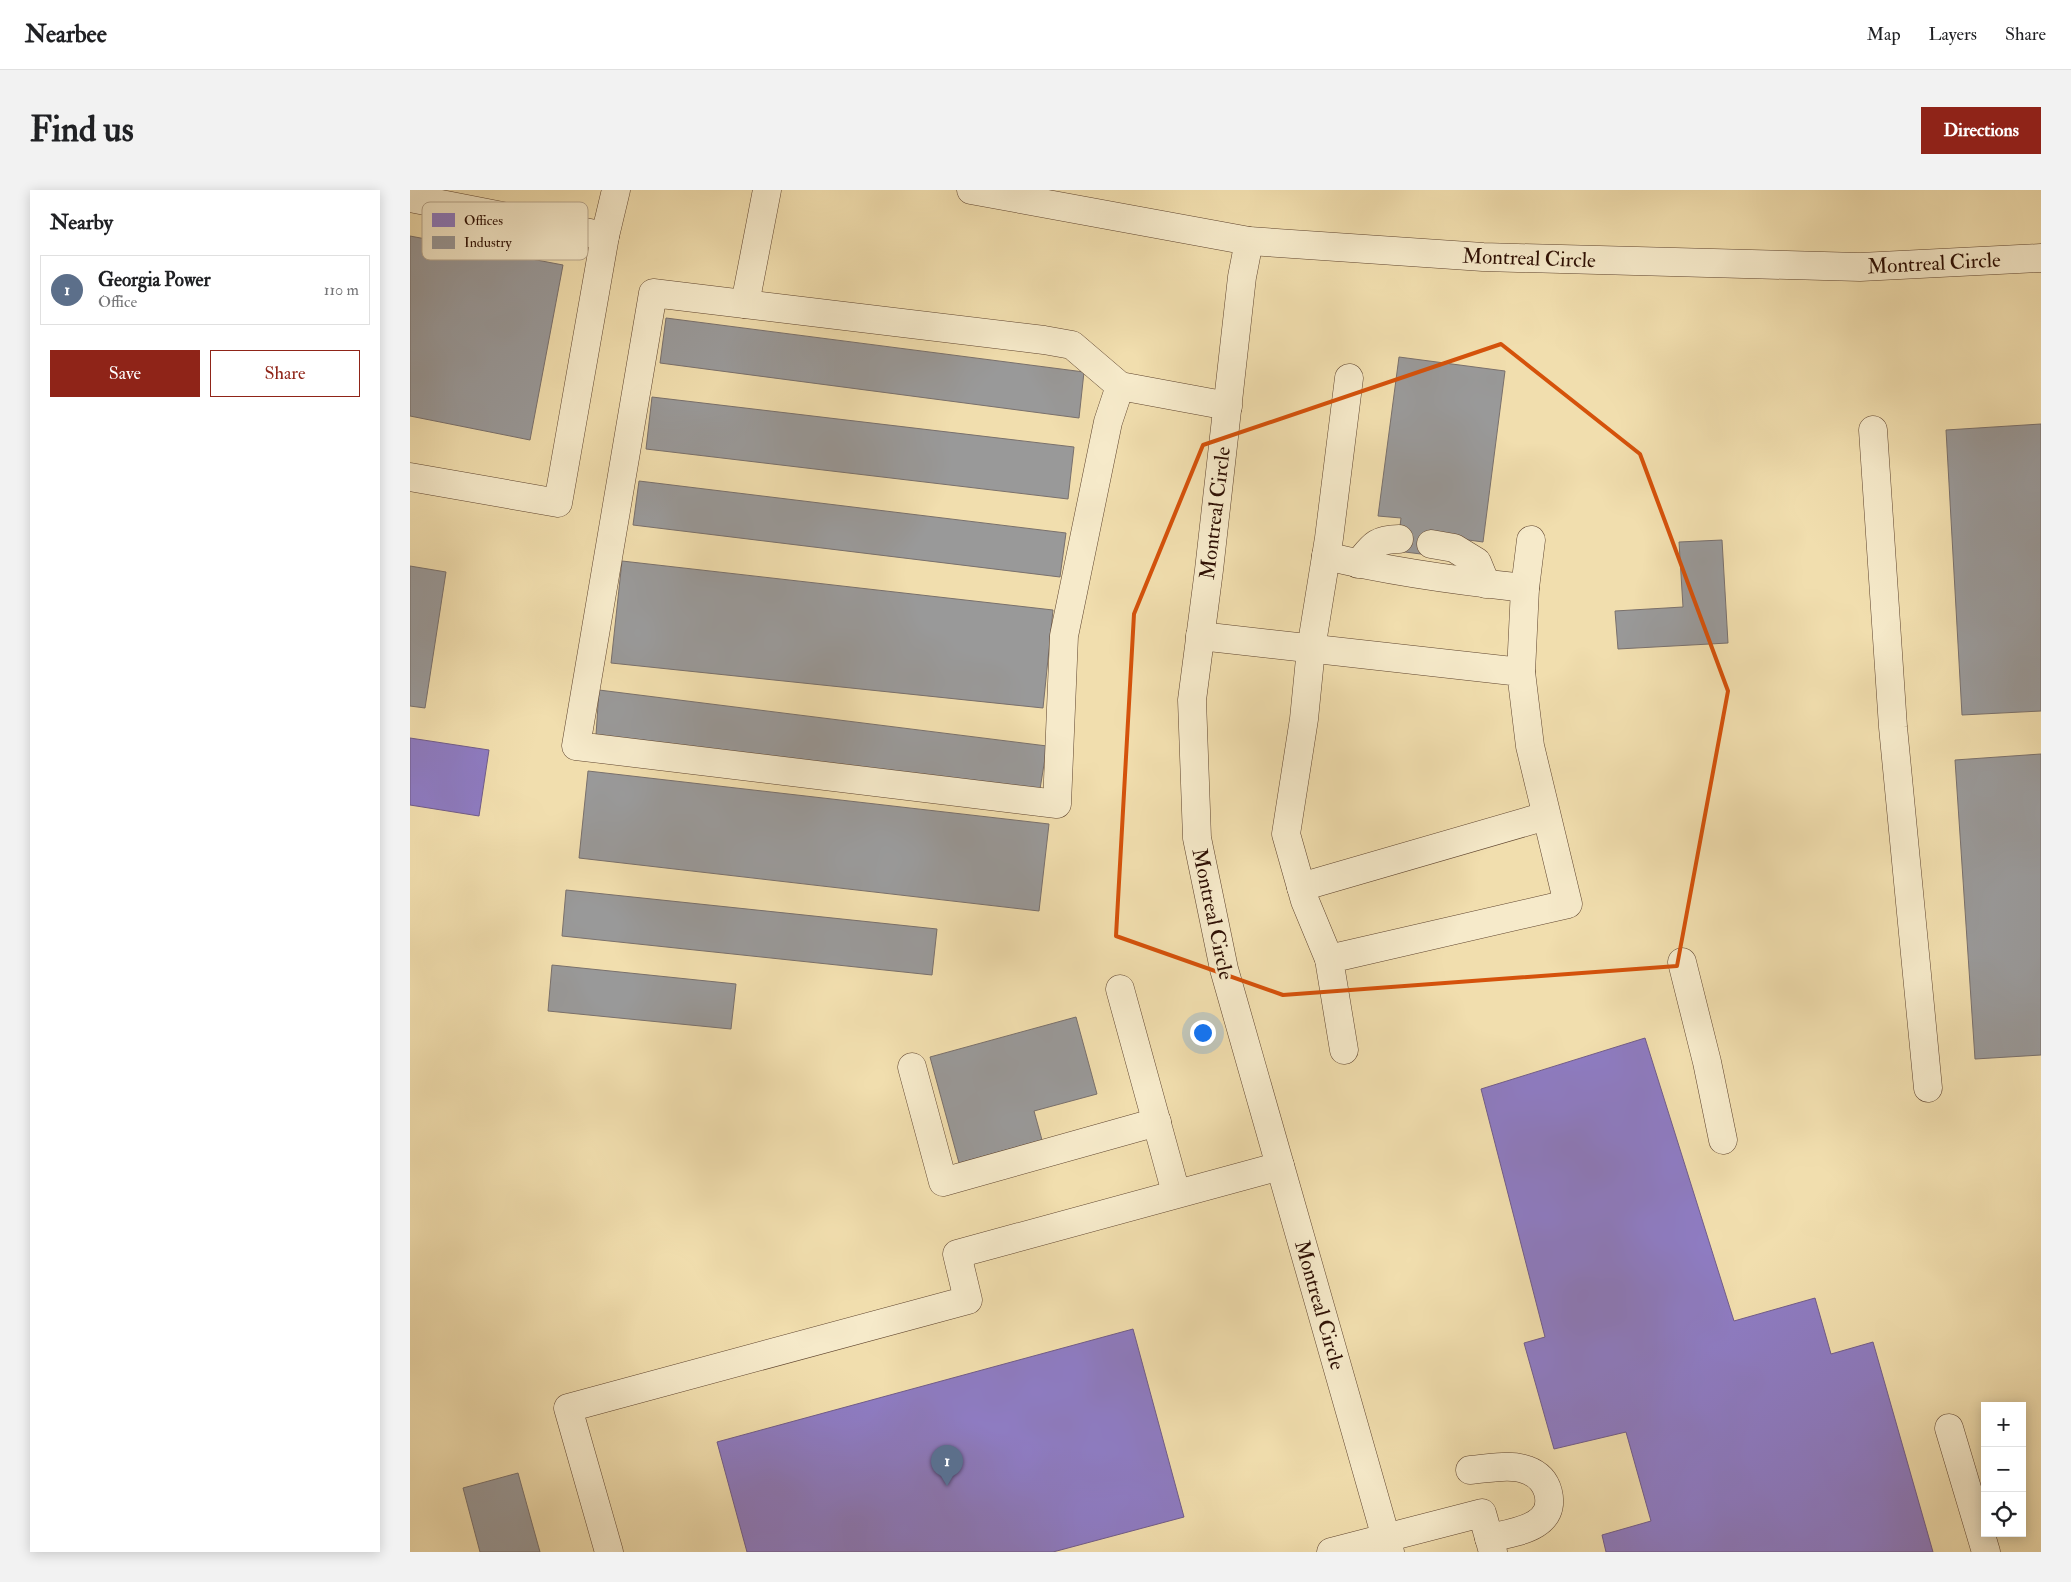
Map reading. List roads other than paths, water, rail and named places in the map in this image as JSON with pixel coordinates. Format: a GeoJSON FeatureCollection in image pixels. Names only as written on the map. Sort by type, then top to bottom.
{"type":"FeatureCollection","features":[{"type":"Feature","properties":{"kind":"street"},"geometry":{"type":"LineString","coordinates":[[410,477],[558,503],[605,236],[616,190]]}},
{"type":"Feature","properties":{"kind":"street"},"geometry":{"type":"LineString","coordinates":[[745,304],[768,190]]}},
{"type":"Feature","properties":{"kind":"street"},"geometry":{"type":"LineString","coordinates":[[972,190],[1248,241]]}},
{"type":"Feature","properties":{"kind":"street"},"geometry":{"type":"LineString","coordinates":[[410,198],[431,202]]}},
{"type":"Feature","properties":{"kind":"street"},"geometry":{"type":"LineString","coordinates":[[588,233],[605,236]]}},
{"type":"Feature","properties":{"kind":"street","name":"Montreal Circle"},"geometry":{"type":"LineString","coordinates":[[1388,1544],[1224,969],[1197,838],[1192,700],[1242,277],[1248,241],[1483,257],[1860,267],[2041,258]]}},
{"type":"Feature","properties":{"kind":"street"},"geometry":{"type":"LineString","coordinates":[[1120,386],[1108,422],[1064,636],[1057,804],[576,746],[653,293],[1044,340],[1072,345],[1120,386],[1228,406]]}},
{"type":"Feature","properties":{"kind":"street"},"geometry":{"type":"LineString","coordinates":[[1344,1050],[1330,960],[1305,901],[1286,834],[1304,719],[1311,648],[1326,556],[1350,378]]}},
{"type":"Feature","properties":{"kind":"street"},"geometry":{"type":"LineString","coordinates":[[1873,430],[1893,727],[1928,1088]]}},
{"type":"Feature","properties":{"kind":"street"},"geometry":{"type":"LineString","coordinates":[[1358,564],[1374,544],[1386,539],[1398,540]]}},
{"type":"Feature","properties":{"kind":"street"},"geometry":{"type":"LineString","coordinates":[[1330,960],[1568,904],[1530,746],[1521,672],[1525,588],[1531,540]]}},
{"type":"Feature","properties":{"kind":"street"},"geometry":{"type":"LineString","coordinates":[[1431,544],[1454,548],[1477,562],[1486,584]]}},
{"type":"Feature","properties":{"kind":"street"},"geometry":{"type":"LineString","coordinates":[[1326,556],[1358,564],[1486,584],[1525,588]]}},
{"type":"Feature","properties":{"kind":"street"},"geometry":{"type":"LineString","coordinates":[[1200,636],[1521,672]]}},
{"type":"Feature","properties":{"kind":"street"},"geometry":{"type":"LineString","coordinates":[[1301,887],[1546,816]]}},
{"type":"Feature","properties":{"kind":"street"},"geometry":{"type":"LineString","coordinates":[[1682,962],[1708,1062],[1723,1140]]}},
{"type":"Feature","properties":{"kind":"street"},"geometry":{"type":"LineString","coordinates":[[1120,989],[1176,1193]]}},
{"type":"Feature","properties":{"kind":"street"},"geometry":{"type":"LineString","coordinates":[[912,1067],[944,1182],[1157,1122]]}},
{"type":"Feature","properties":{"kind":"street"},"geometry":{"type":"LineString","coordinates":[[609,1552],[568,1408],[968,1300],[958,1254],[1280,1166]]}},
{"type":"Feature","properties":{"kind":"street"},"geometry":{"type":"LineString","coordinates":[[1949,1428],[1986,1552]]}},
{"type":"Feature","properties":{"kind":"street"},"geometry":{"type":"LineString","coordinates":[[1331,1552],[1388,1544],[1482,1513],[1491,1545],[1537,1524],[1545,1514],[1549,1504],[1544,1481],[1526,1469],[1505,1467],[1470,1470]]}},
{"type":"Feature","properties":{"kind":"place","name":"Georgia Power"},"geometry":{"type":"Point","coordinates":[947,1486]}}]}
